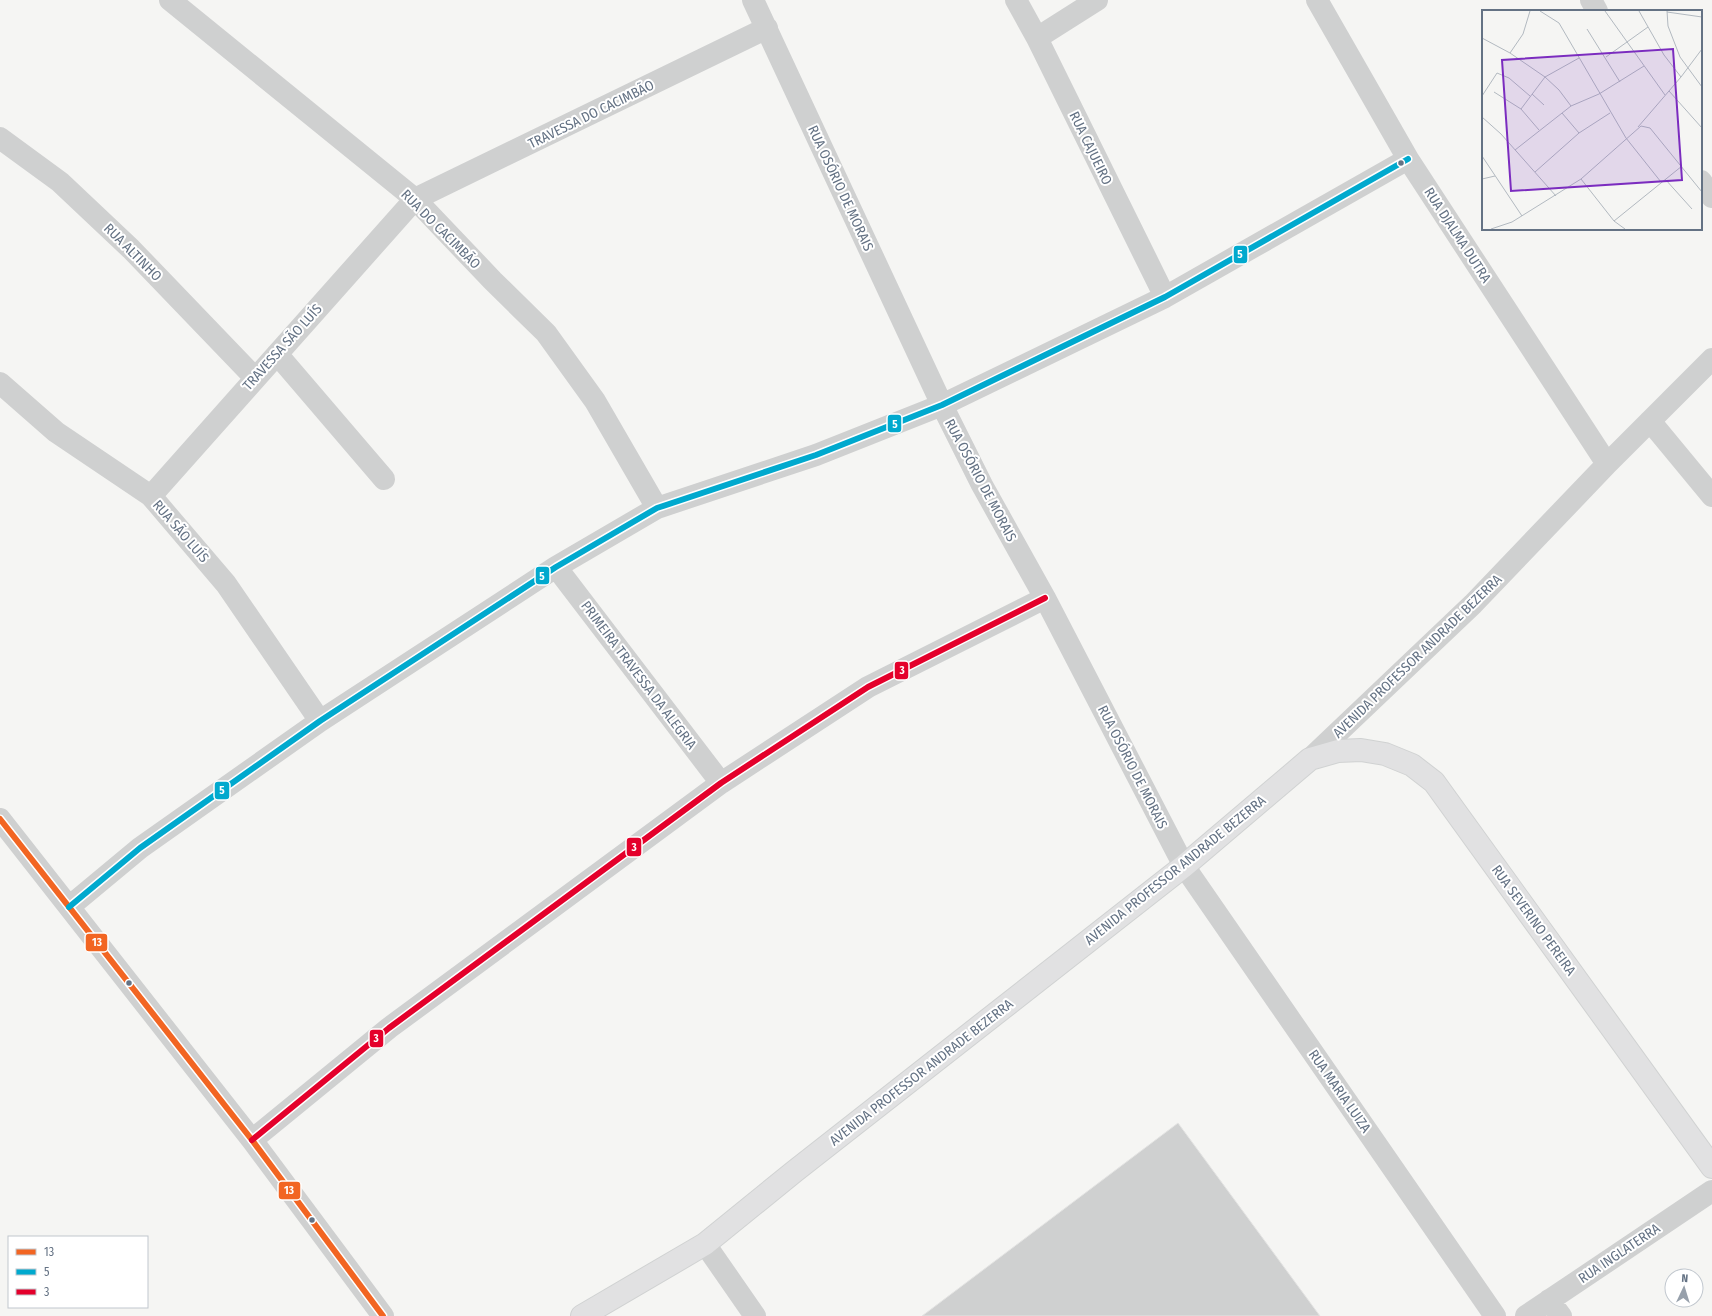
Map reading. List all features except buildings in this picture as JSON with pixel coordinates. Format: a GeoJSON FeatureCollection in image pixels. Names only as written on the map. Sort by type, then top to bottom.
{"type":"FeatureCollection","features":[{"type":"Feature","properties":{"kind":"main road","name":"RUA SEVERINO PEREIRA"},"geometry":{"type":"LineString","coordinates":[[1310,759],[1338,751],[1361,750],[1385,754],[1412,765],[1434,782],[1712,1167]]}},
{"type":"Feature","properties":{"kind":"main road","name":"AVENIDA PROFESSOR ANDRADE BEZERRA"},"geometry":{"type":"LineString","coordinates":[[582,1316],[705,1244],[795,1171],[1184,866],[1310,759]]}},
{"type":"Feature","properties":{"kind":"street","name":"RUA DO CACIMBÃO"},"geometry":{"type":"LineString","coordinates":[[170,0],[415,199],[493,281],[546,333],[595,401],[657,508]]}},
{"type":"Feature","properties":{"kind":"street","name":"RUA OSÓRIO DE MORAIS"},"geometry":{"type":"LineString","coordinates":[[753,0],[942,404],[982,485],[1045,598],[1184,866]]}},
{"type":"Feature","properties":{"kind":"street","name":"RUA CAJUEIRO"},"geometry":{"type":"LineString","coordinates":[[1016,0],[1037,38],[1165,297]]}},
{"type":"Feature","properties":{"kind":"street"},"geometry":{"type":"LineString","coordinates":[[1037,38],[1097,0]]}},
{"type":"Feature","properties":{"kind":"street","name":"RUA DJALMA DUTRA"},"geometry":{"type":"LineString","coordinates":[[1317,0],[1408,159],[1607,464]]}},
{"type":"Feature","properties":{"kind":"street"},"geometry":{"type":"LineString","coordinates":[[1591,0],[1596,10]]}},
{"type":"Feature","properties":{"kind":"street","name":"TRAVESSA DO CACIMBÃO"},"geometry":{"type":"LineString","coordinates":[[415,199],[767,28]]}},
{"type":"Feature","properties":{"kind":"street","name":"RUA ALTINHO"},"geometry":{"type":"LineString","coordinates":[[0,138],[60,182],[131,249],[255,378]]}},
{"type":"Feature","properties":{"kind":"street"},"geometry":{"type":"LineString","coordinates":[[69,907],[140,848],[320,721],[556,567],[657,508],[816,455],[942,404],[1165,297],[1408,159]]}},
{"type":"Feature","properties":{"kind":"street"},"geometry":{"type":"LineString","coordinates":[[1702,182],[1712,197]]}},
{"type":"Feature","properties":{"kind":"street","name":"TRAVESSA SÃO LUÍS"},"geometry":{"type":"LineString","coordinates":[[151,496],[415,199]]}},
{"type":"Feature","properties":{"kind":"street"},"geometry":{"type":"LineString","coordinates":[[277,354],[384,479]]}},
{"type":"Feature","properties":{"kind":"street","name":"AVENIDA PROFESSOR ANDRADE BEZERRA"},"geometry":{"type":"LineString","coordinates":[[1310,759],[1473,604],[1607,464],[1712,359]]}},
{"type":"Feature","properties":{"kind":"street","name":"RUA SÃO LUÍS"},"geometry":{"type":"LineString","coordinates":[[0,383],[56,432],[151,496],[226,584],[320,721]]}},
{"type":"Feature","properties":{"kind":"street"},"geometry":{"type":"LineString","coordinates":[[1650,421],[1712,496]]}},
{"type":"Feature","properties":{"kind":"street","name":"PRIMEIRA TRAVESSA DA ALEGRIA"},"geometry":{"type":"LineString","coordinates":[[556,567],[721,783]]}},
{"type":"Feature","properties":{"kind":"street"},"geometry":{"type":"LineString","coordinates":[[252,1140],[389,1028],[721,783],[868,687],[1045,598]]}},
{"type":"Feature","properties":{"kind":"street"},"geometry":{"type":"LineString","coordinates":[[0,820],[252,1140],[383,1316]]}},
{"type":"Feature","properties":{"kind":"street","name":"RUA MARIA LUIZA"},"geometry":{"type":"LineString","coordinates":[[1184,866],[1495,1316]]}},
{"type":"Feature","properties":{"kind":"street","name":"RUA INGLATERRA"},"geometry":{"type":"LineString","coordinates":[[1526,1316],[1555,1308],[1712,1191]]}},
{"type":"Feature","properties":{"kind":"street"},"geometry":{"type":"LineString","coordinates":[[705,1244],[755,1316]]}},
{"type":"Feature","properties":{"kind":"transit line","name":"5"},"geometry":{"type":"LineString","coordinates":[[69,907],[140,848],[320,721],[556,567],[657,508],[816,455],[942,405],[1165,297],[1408,159]]}},
{"type":"Feature","properties":{"kind":"transit line","name":"3"},"geometry":{"type":"LineString","coordinates":[[252,1140],[389,1028],[721,783],[868,687],[1045,598]]}},
{"type":"Feature","properties":{"kind":"transit line","name":"13"},"geometry":{"type":"LineString","coordinates":[[0,819],[252,1140],[383,1316]]}}]}
